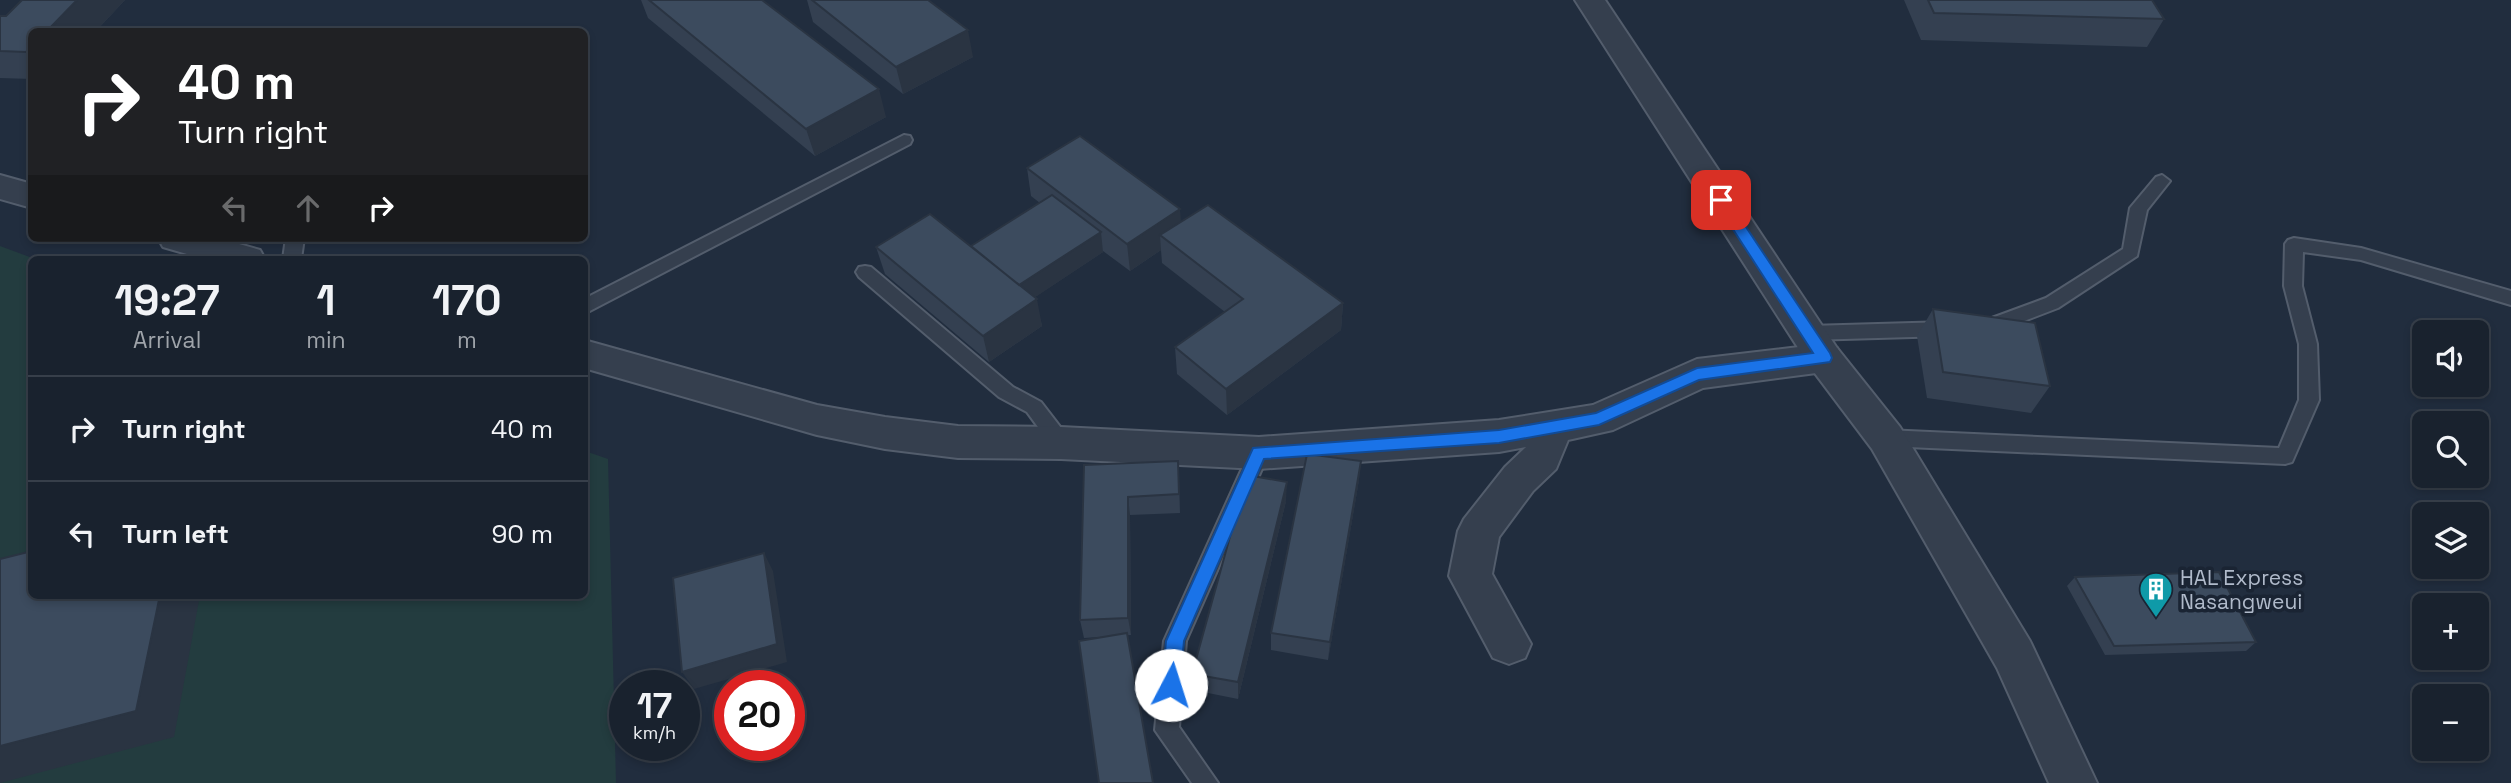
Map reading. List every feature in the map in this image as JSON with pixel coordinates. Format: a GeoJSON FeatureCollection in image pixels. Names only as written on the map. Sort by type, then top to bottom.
{"type":"FeatureCollection","features":[{"type":"Feature","properties":{"kind":"street"},"geometry":{"type":"LineString","coordinates":[[1591,0],[1816,346],[1886,438],[2014,655],[2073,783]]}},
{"type":"Feature","properties":{"kind":"street"},"geometry":{"type":"LineString","coordinates":[[0,187],[28,195]]}},
{"type":"Feature","properties":{"kind":"street"},"geometry":{"type":"LineString","coordinates":[[189,242],[237,256]]}},
{"type":"Feature","properties":{"kind":"street"},"geometry":{"type":"LineString","coordinates":[[588,355],[817,420],[885,433],[958,442],[1060,443],[1259,453],[1499,436],[1599,419],[1697,374],[1816,346]]}},
{"type":"Feature","properties":{"kind":"street"},"geometry":{"type":"LineString","coordinates":[[1509,643],[1470,576],[1479,531],[1519,479],[1542,458],[1552,427]]}},
{"type":"Feature","properties":{"kind":"lane"},"geometry":{"type":"LineString","coordinates":[[588,305],[904,140]]}},
{"type":"Feature","properties":{"kind":"lane"},"geometry":{"type":"LineString","coordinates":[[1816,346],[1993,327],[2052,303],[2131,251],[2139,208],[2162,181]]}},
{"type":"Feature","properties":{"kind":"lane"},"geometry":{"type":"LineString","coordinates":[[1886,438],[2285,456],[2309,400],[2308,344],[2293,286],[2294,244],[2361,254],[2511,298]]}},
{"type":"Feature","properties":{"kind":"lane"},"geometry":{"type":"LineString","coordinates":[[865,272],[1006,392],[1034,407],[1060,443]]}},
{"type":"Feature","properties":{"kind":"lane"},"geometry":{"type":"LineString","coordinates":[[1206,783],[1167,730],[1175,641],[1259,453]]}},
{"type":"Feature","properties":{"kind":"green space"},"geometry":{"type":"Polygon","coordinates":[[[0,246],[28,256],[28,599],[588,599],[588,452],[608,459],[613,670],[609,670],[609,761],[615,761],[616,783],[0,783],[0,246]]]}},
{"type":"Feature","properties":{"kind":"building"},"geometry":{"type":"Polygon","coordinates":[[[22,0],[77,0],[50,28],[28,28],[26,52],[0,51],[0,16],[6,16],[22,0]]]}},
{"type":"Feature","properties":{"kind":"building"},"geometry":{"type":"Polygon","coordinates":[[[649,0],[762,0],[879,89],[806,129],[649,0]]]}},
{"type":"Feature","properties":{"kind":"building"},"geometry":{"type":"Polygon","coordinates":[[[812,0],[928,0],[968,30],[896,67],[812,0]]]}},
{"type":"Feature","properties":{"kind":"building"},"geometry":{"type":"Polygon","coordinates":[[[1928,0],[2152,0],[2164,19],[1934,13],[1928,0]]]}},
{"type":"Feature","properties":{"kind":"building"},"geometry":{"type":"Polygon","coordinates":[[[1080,136],[1180,209],[1127,244],[1027,168],[1080,136]]]}},
{"type":"Feature","properties":{"kind":"building"},"geometry":{"type":"Polygon","coordinates":[[[1052,195],[1101,232],[1019,285],[971,246],[1052,195]]]}},
{"type":"Feature","properties":{"kind":"building"},"geometry":{"type":"Polygon","coordinates":[[[1208,205],[1343,303],[1226,389],[1175,347],[1243,299],[1160,235],[1208,205]]]}},
{"type":"Feature","properties":{"kind":"building"},"geometry":{"type":"Polygon","coordinates":[[[930,214],[1037,299],[983,336],[876,247],[930,214]]]}},
{"type":"Feature","properties":{"kind":"building"},"geometry":{"type":"Polygon","coordinates":[[[1933,309],[2035,323],[2050,386],[1943,372],[1933,309]]]}},
{"type":"Feature","properties":{"kind":"building"},"geometry":{"type":"Polygon","coordinates":[[[1307,454],[1361,461],[1330,642],[1271,633],[1307,454]]]}},
{"type":"Feature","properties":{"kind":"building"},"geometry":{"type":"Polygon","coordinates":[[[1178,461],[1179,494],[1128,497],[1128,618],[1080,620],[1084,465],[1178,461]]]}},
{"type":"Feature","properties":{"kind":"building"},"geometry":{"type":"Polygon","coordinates":[[[1247,475],[1287,482],[1238,682],[1192,674],[1247,475]]]}},
{"type":"Feature","properties":{"kind":"building"},"geometry":{"type":"Polygon","coordinates":[[[28,552],[28,599],[159,599],[136,711],[0,746],[0,559],[28,552]]]}},
{"type":"Feature","properties":{"kind":"building"},"geometry":{"type":"Polygon","coordinates":[[[764,553],[777,644],[682,670],[673,578],[764,553]]]}},
{"type":"Feature","properties":{"kind":"building","name":"HAL Express Nasangweui"},"geometry":{"type":"Polygon","coordinates":[[[2219,572],[2256,642],[2114,646],[2075,577],[2219,572]]]}},
{"type":"Feature","properties":{"kind":"building"},"geometry":{"type":"Polygon","coordinates":[[[1127,633],[1153,783],[1099,783],[1079,641],[1127,633]]]}},
{"type":"Feature","properties":{"kind":"place","name":"HAL Express Nasangweui"},"geometry":{"type":"Point","coordinates":[2156,619]}},
{"type":"Feature","properties":{"kind":"route"},"geometry":{"type":"LineString","coordinates":[[1171,685],[1175,641],[1259,453],[1499,436],[1599,419],[1697,374],[1824,358],[1721,200]]}}]}
